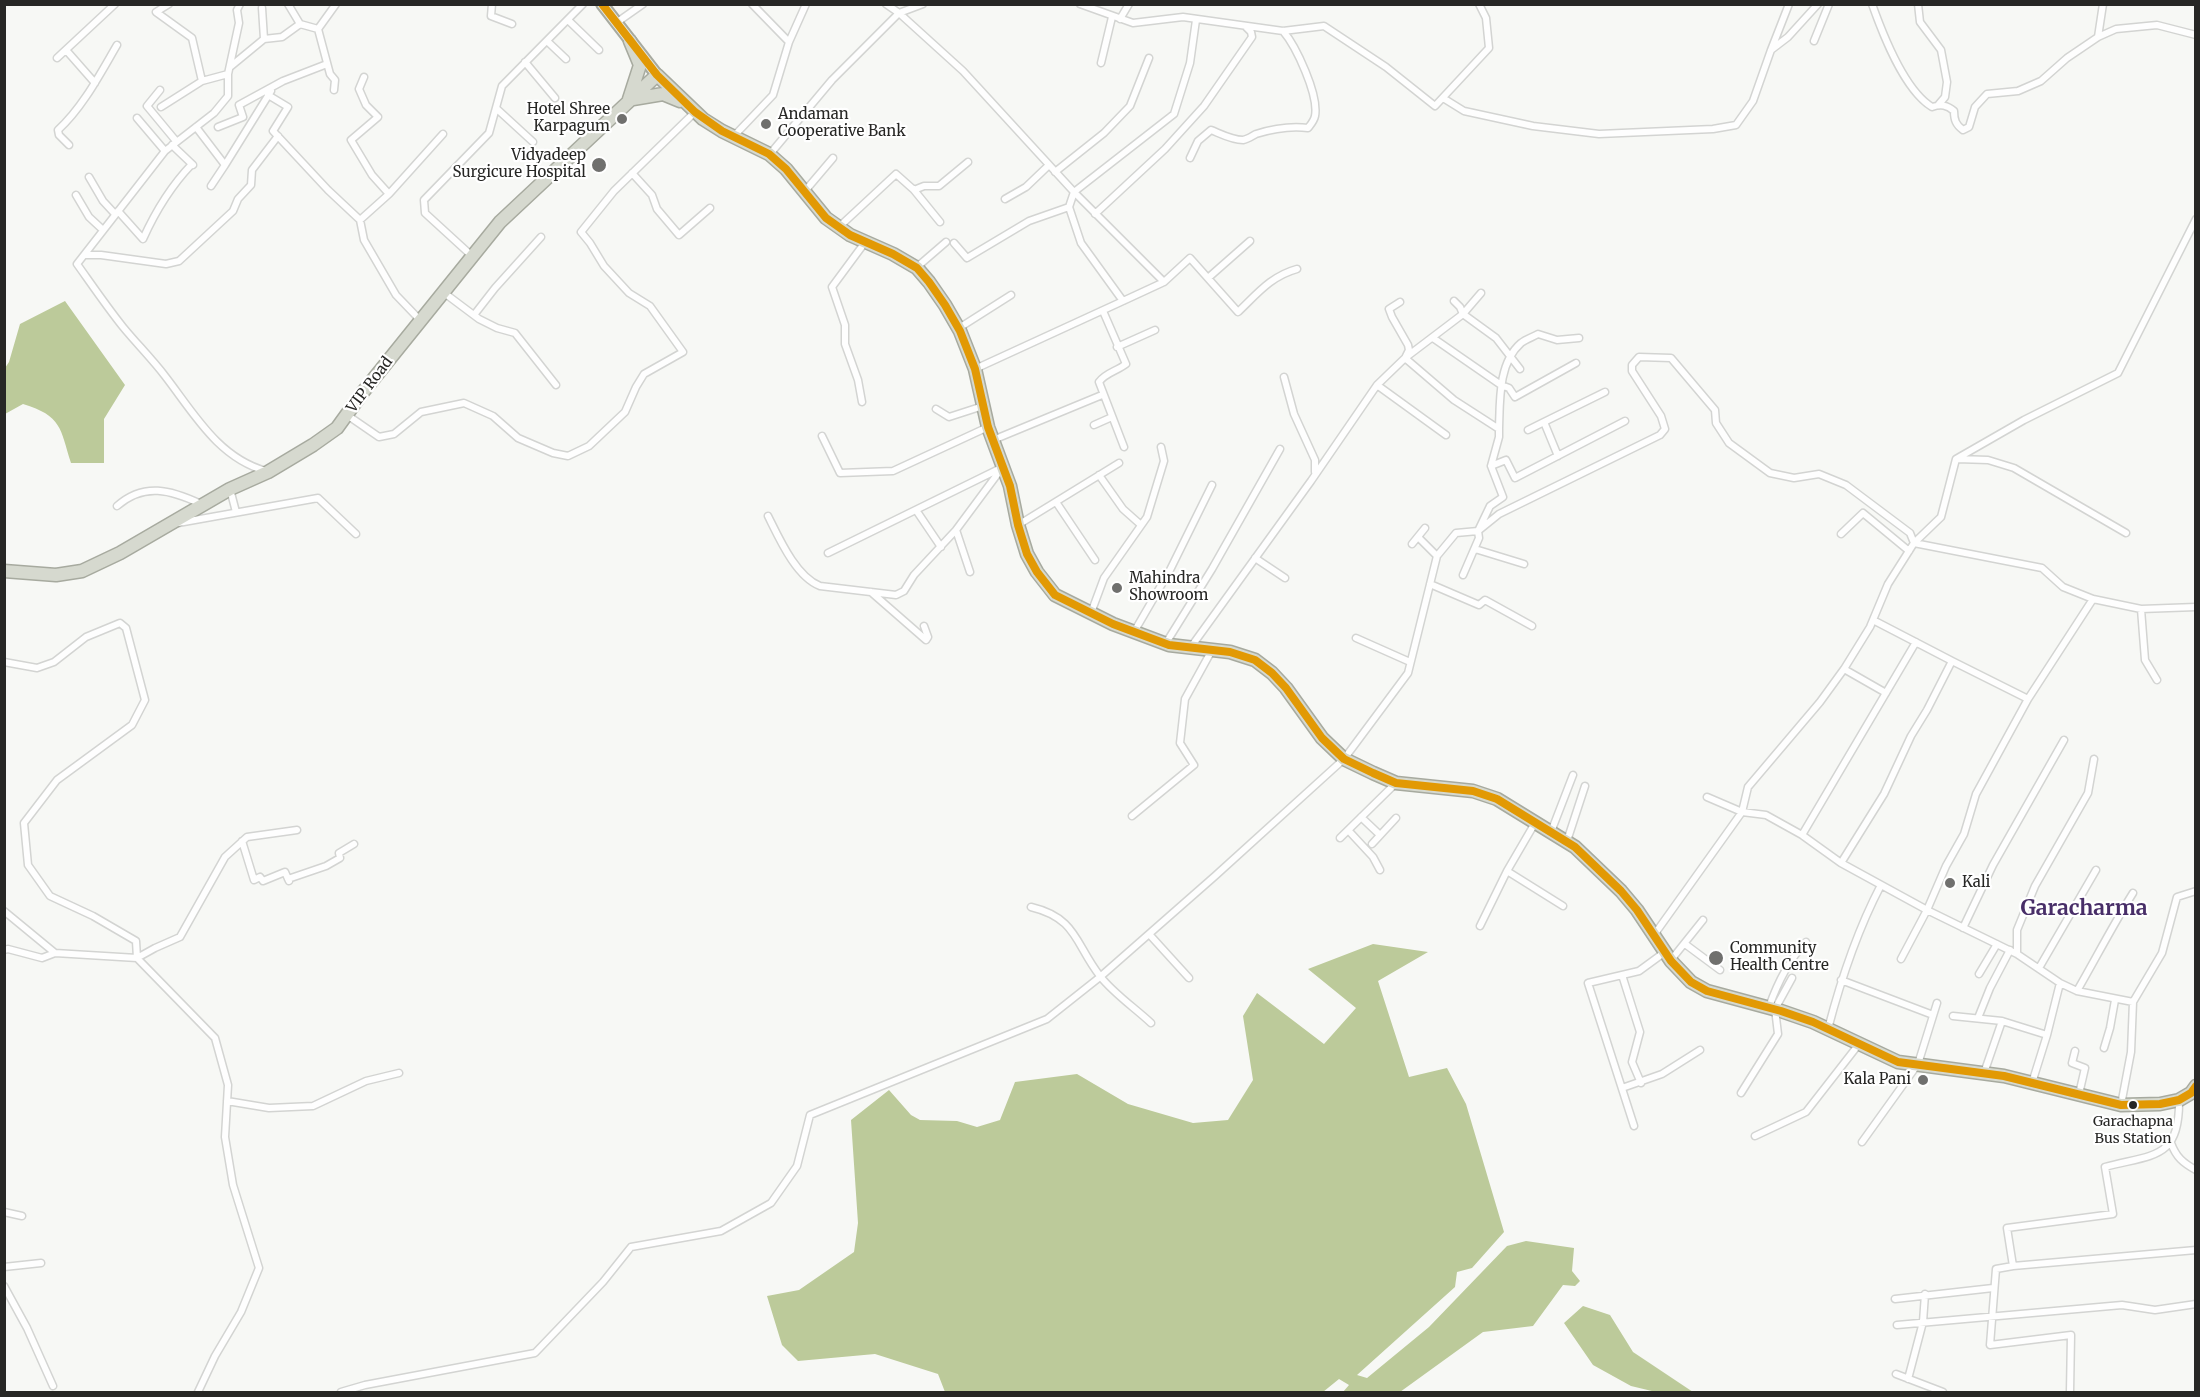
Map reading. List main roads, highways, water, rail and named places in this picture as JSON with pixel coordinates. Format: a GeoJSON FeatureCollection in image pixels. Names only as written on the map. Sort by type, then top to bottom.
{"type":"FeatureCollection","features":[{"type":"Feature","properties":{"kind":"highway"},"geometry":{"type":"LineString","coordinates":[[630,41],[640,65],[629,100],[663,93],[692,109]]}},
{"type":"Feature","properties":{"kind":"highway"},"geometry":{"type":"LineString","coordinates":[[657,75],[692,109],[722,132],[769,154],[786,169],[826,218],[850,234],[917,268],[945,305],[958,328],[975,369],[988,427],[1010,486],[1018,525],[1028,554],[1055,595],[1165,644],[1230,652],[1255,660],[1286,688],[1322,738],[1344,759],[1396,783],[1473,791],[1497,799],[1575,846],[1637,910],[1668,957],[1691,982],[1707,991],[1772,1008],[1828,1029],[1898,1062],[1984,1073],[2121,1105],[2160,1104],[2179,1100],[2191,1093],[2196,1086]]}},
{"type":"Feature","properties":{"kind":"highway","name":"VIP Road"},"geometry":{"type":"LineString","coordinates":[[4,571],[56,575],[82,571],[120,553],[205,506],[230,489],[268,472],[337,428],[363,392],[500,222],[657,75]]}},
{"type":"Feature","properties":{"kind":"main road"},"geometry":{"type":"LineString","coordinates":[[602,4],[657,75]]}},
{"type":"Feature","properties":{"kind":"place","name":"Hotel Shree Karpagum"},"geometry":{"type":"Point","coordinates":[622,119]}},
{"type":"Feature","properties":{"kind":"place","name":"Andaman Cooperative Bank"},"geometry":{"type":"Point","coordinates":[766,124]}},
{"type":"Feature","properties":{"kind":"place","name":"Vidyadeep Surgicure Hospital"},"geometry":{"type":"Point","coordinates":[599,165]}},
{"type":"Feature","properties":{"kind":"place","name":"Mahindra Showroom"},"geometry":{"type":"Point","coordinates":[1117,588]}},
{"type":"Feature","properties":{"kind":"place","name":"Kali"},"geometry":{"type":"Point","coordinates":[1950,883]}},
{"type":"Feature","properties":{"kind":"place","name":"Community Health Centre"},"geometry":{"type":"Point","coordinates":[1716,958]}},
{"type":"Feature","properties":{"kind":"place","name":"Kala Pani"},"geometry":{"type":"Point","coordinates":[1923,1080]}},
{"type":"Feature","properties":{"kind":"place","name":"Garachapna Bus Station"},"geometry":{"type":"Point","coordinates":[2133,1105]}},
{"type":"Feature","properties":{"kind":"district","name":"Garacharma"},"geometry":{"type":"Point","coordinates":[2084,909]}}]}
